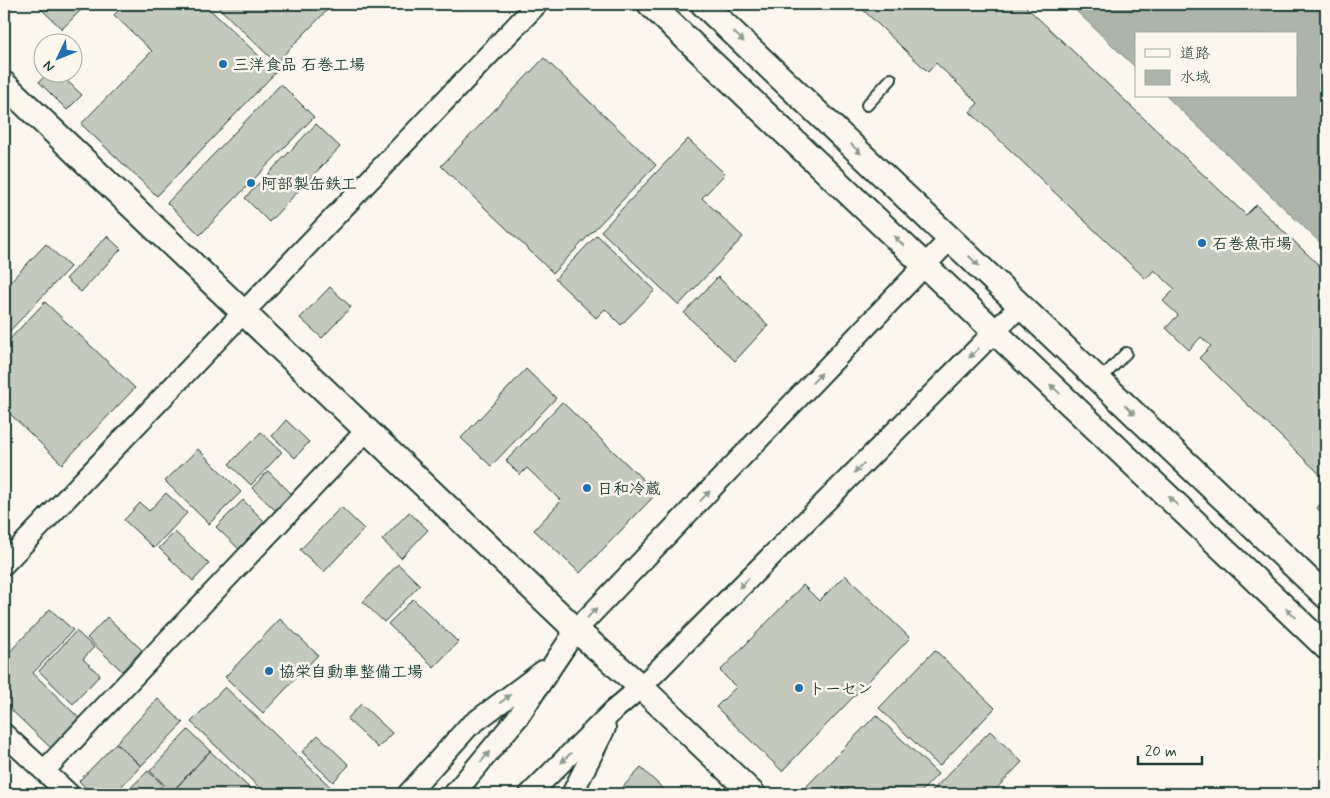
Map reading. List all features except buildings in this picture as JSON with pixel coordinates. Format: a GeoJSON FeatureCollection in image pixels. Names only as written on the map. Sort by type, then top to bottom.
{"type":"FeatureCollection","features":[{"type":"Feature","properties":{"kind":"street"},"geometry":{"type":"LineString","coordinates":[[4,564],[537,4]]}},
{"type":"Feature","properties":{"kind":"street"},"geometry":{"type":"LineString","coordinates":[[650,4],[1326,646]]}},
{"type":"Feature","properties":{"kind":"street"},"geometry":{"type":"LineString","coordinates":[[703,4],[1326,596]]}},
{"type":"Feature","properties":{"kind":"street"},"geometry":{"type":"LineString","coordinates":[[4,84],[576,630],[641,687],[753,794]]}},
{"type":"Feature","properties":{"kind":"street"},"geometry":{"type":"LineString","coordinates":[[454,794],[518,717],[576,630],[950,239]]}},
{"type":"Feature","properties":{"kind":"street"},"geometry":{"type":"LineString","coordinates":[[530,794],[614,710],[641,687],[1020,306]]}},
{"type":"Feature","properties":{"kind":"street"},"geometry":{"type":"LineString","coordinates":[[44,771],[367,430]]}},
{"type":"Feature","properties":{"kind":"street"},"geometry":{"type":"LineString","coordinates":[[408,794],[468,727],[556,661]]}},
{"type":"Feature","properties":{"kind":"street"},"geometry":{"type":"LineString","coordinates":[[572,794],[614,710]]}},
{"type":"Feature","properties":{"kind":"street"},"geometry":{"type":"LineString","coordinates":[[4,734],[69,794]]}},
{"type":"Feature","properties":{"kind":"lane"},"geometry":{"type":"LineString","coordinates":[[867,105],[891,79]]}},
{"type":"Feature","properties":{"kind":"lane"},"geometry":{"type":"LineString","coordinates":[[1100,381],[1126,353]]}},
{"type":"Feature","properties":{"kind":"water"},"geometry":{"type":"Polygon","coordinates":[[[1069,4],[1326,4],[1326,248],[1168,98],[1298,98],[1298,32],[1135,32],[1135,67],[1069,4]]]}},
{"type":"Feature","properties":{"kind":"place","name":"三洋食品 石巻工場"},"geometry":{"type":"Point","coordinates":[223,64]}},
{"type":"Feature","properties":{"kind":"place","name":"阿部製缶鉄工"},"geometry":{"type":"Point","coordinates":[251,183]}},
{"type":"Feature","properties":{"kind":"place","name":"石巻魚市場"},"geometry":{"type":"Point","coordinates":[1202,243]}},
{"type":"Feature","properties":{"kind":"place","name":"日和冷蔵"},"geometry":{"type":"Point","coordinates":[587,488]}},
{"type":"Feature","properties":{"kind":"place","name":"協栄自動車整備工場"},"geometry":{"type":"Point","coordinates":[269,671]}},
{"type":"Feature","properties":{"kind":"place","name":"トーセン"},"geometry":{"type":"Point","coordinates":[799,688]}}]}
